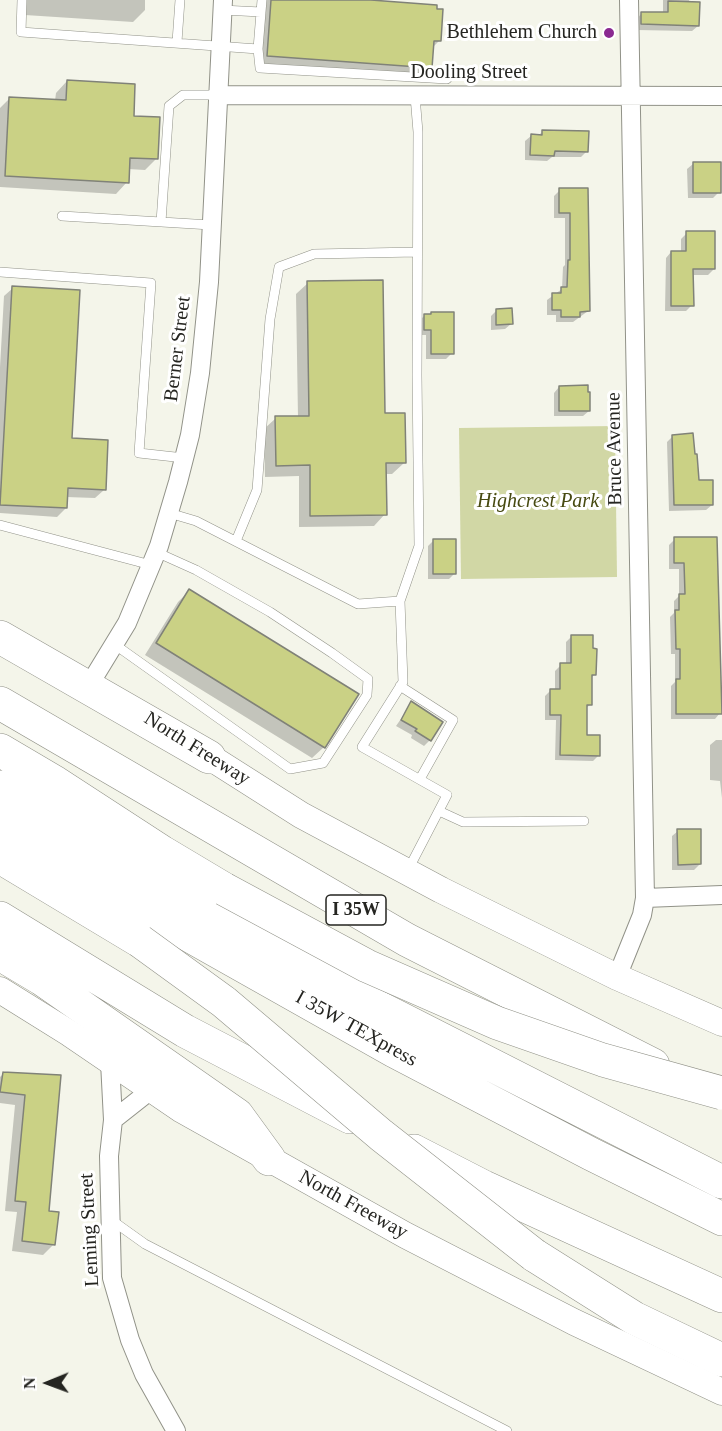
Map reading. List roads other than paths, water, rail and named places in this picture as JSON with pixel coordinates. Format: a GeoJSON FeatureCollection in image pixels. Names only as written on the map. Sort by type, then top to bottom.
{"type":"FeatureCollection","features":[{"type":"Feature","properties":{"kind":"highway"},"geometry":{"type":"LineString","coordinates":[[0,637],[209,757]]}},
{"type":"Feature","properties":{"kind":"highway","name":"I 35W"},"geometry":{"type":"LineString","coordinates":[[0,703],[407,940],[558,1019],[722,1098]]}},
{"type":"Feature","properties":{"kind":"highway"},"geometry":{"type":"LineString","coordinates":[[0,750],[224,889],[367,966],[497,1023],[603,1060],[722,1093]]}},
{"type":"Feature","properties":{"kind":"highway","name":"I 35W TEXpress"},"geometry":{"type":"LineString","coordinates":[[0,787],[158,885],[364,1000],[722,1182]]}},
{"type":"Feature","properties":{"kind":"highway","name":"I 35W TEXpress"},"geometry":{"type":"LineString","coordinates":[[0,821],[144,910],[394,1051],[591,1154],[722,1219]]}},
{"type":"Feature","properties":{"kind":"highway"},"geometry":{"type":"LineString","coordinates":[[0,857],[140,941],[224,1002],[381,1135],[534,1255],[634,1318],[722,1360]]}},
{"type":"Feature","properties":{"kind":"highway"},"geometry":{"type":"LineString","coordinates":[[0,918],[185,1031],[484,1187],[722,1296]]}},
{"type":"Feature","properties":{"kind":"highway"},"geometry":{"type":"LineString","coordinates":[[0,954],[42,979],[237,1115],[270,1159]]}},
{"type":"Feature","properties":{"kind":"main road","name":"North Freeway"},"geometry":{"type":"LineString","coordinates":[[0,626],[301,815],[407,872],[617,977],[722,1023]]}},
{"type":"Feature","properties":{"kind":"main road","name":"North Freeway"},"geometry":{"type":"LineString","coordinates":[[0,990],[182,1110],[405,1235],[574,1322],[722,1392]]}},
{"type":"Feature","properties":{"kind":"street","name":"Bruce Avenue"},"geometry":{"type":"LineString","coordinates":[[617,977],[642,915],[645,898],[629,0]]}},
{"type":"Feature","properties":{"kind":"street","name":"Berner Street"},"geometry":{"type":"LineString","coordinates":[[91,682],[127,623],[154,559],[184,458],[200,373],[208,282],[223,5]]}},
{"type":"Feature","properties":{"kind":"street","name":"Dooling Street"},"geometry":{"type":"LineString","coordinates":[[217,95],[722,96]]}},
{"type":"Feature","properties":{"kind":"street"},"geometry":{"type":"LineString","coordinates":[[645,898],[722,895]]}},
{"type":"Feature","properties":{"kind":"street","name":"Leming Street"},"geometry":{"type":"LineString","coordinates":[[110,1062],[113,1120],[109,1156],[112,1278],[130,1340],[144,1374],[176,1431]]}},
{"type":"Feature","properties":{"kind":"street"},"geometry":{"type":"LineString","coordinates":[[113,1120],[151,1090]]}},
{"type":"Feature","properties":{"kind":"lane"},"geometry":{"type":"LineString","coordinates":[[22,0],[21,32],[258,49]]}},
{"type":"Feature","properties":{"kind":"lane"},"geometry":{"type":"LineString","coordinates":[[177,42],[180,0]]}},
{"type":"Feature","properties":{"kind":"lane"},"geometry":{"type":"LineString","coordinates":[[262,0],[258,49],[260,68],[447,79]]}},
{"type":"Feature","properties":{"kind":"lane"},"geometry":{"type":"LineString","coordinates":[[223,5],[261,12]]}},
{"type":"Feature","properties":{"kind":"lane"},"geometry":{"type":"LineString","coordinates":[[161,222],[169,106],[183,95],[217,95]]}},
{"type":"Feature","properties":{"kind":"lane"},"geometry":{"type":"LineString","coordinates":[[407,872],[447,795],[362,747],[403,682],[400,601],[419,546],[418,132],[415,96]]}},
{"type":"Feature","properties":{"kind":"lane"},"geometry":{"type":"LineString","coordinates":[[62,216],[211,225]]}},
{"type":"Feature","properties":{"kind":"lane"},"geometry":{"type":"LineString","coordinates":[[236,541],[257,490],[270,319],[279,267],[314,254],[417,252]]}},
{"type":"Feature","properties":{"kind":"lane"},"geometry":{"type":"LineString","coordinates":[[0,272],[151,283],[139,453],[184,458]]}},
{"type":"Feature","properties":{"kind":"lane"},"geometry":{"type":"LineString","coordinates":[[169,513],[196,521],[358,604],[400,601]]}},
{"type":"Feature","properties":{"kind":"lane"},"geometry":{"type":"LineString","coordinates":[[0,525],[196,570],[270,612],[368,679],[367,695],[323,763],[290,769],[114,644]]}},
{"type":"Feature","properties":{"kind":"lane"},"geometry":{"type":"LineString","coordinates":[[400,686],[453,720],[420,779]]}},
{"type":"Feature","properties":{"kind":"lane"},"geometry":{"type":"LineString","coordinates":[[439,811],[463,822],[584,821]]}},
{"type":"Feature","properties":{"kind":"lane"},"geometry":{"type":"LineString","coordinates":[[110,1219],[145,1244],[507,1431]]}},
{"type":"Feature","properties":{"kind":"place","name":"Bethlehem Church"},"geometry":{"type":"Point","coordinates":[609,33]}},
{"type":"Feature","properties":{"kind":"park label","name":"Highcrest Park"},"geometry":{"type":"Point","coordinates":[538,502]}}]}
